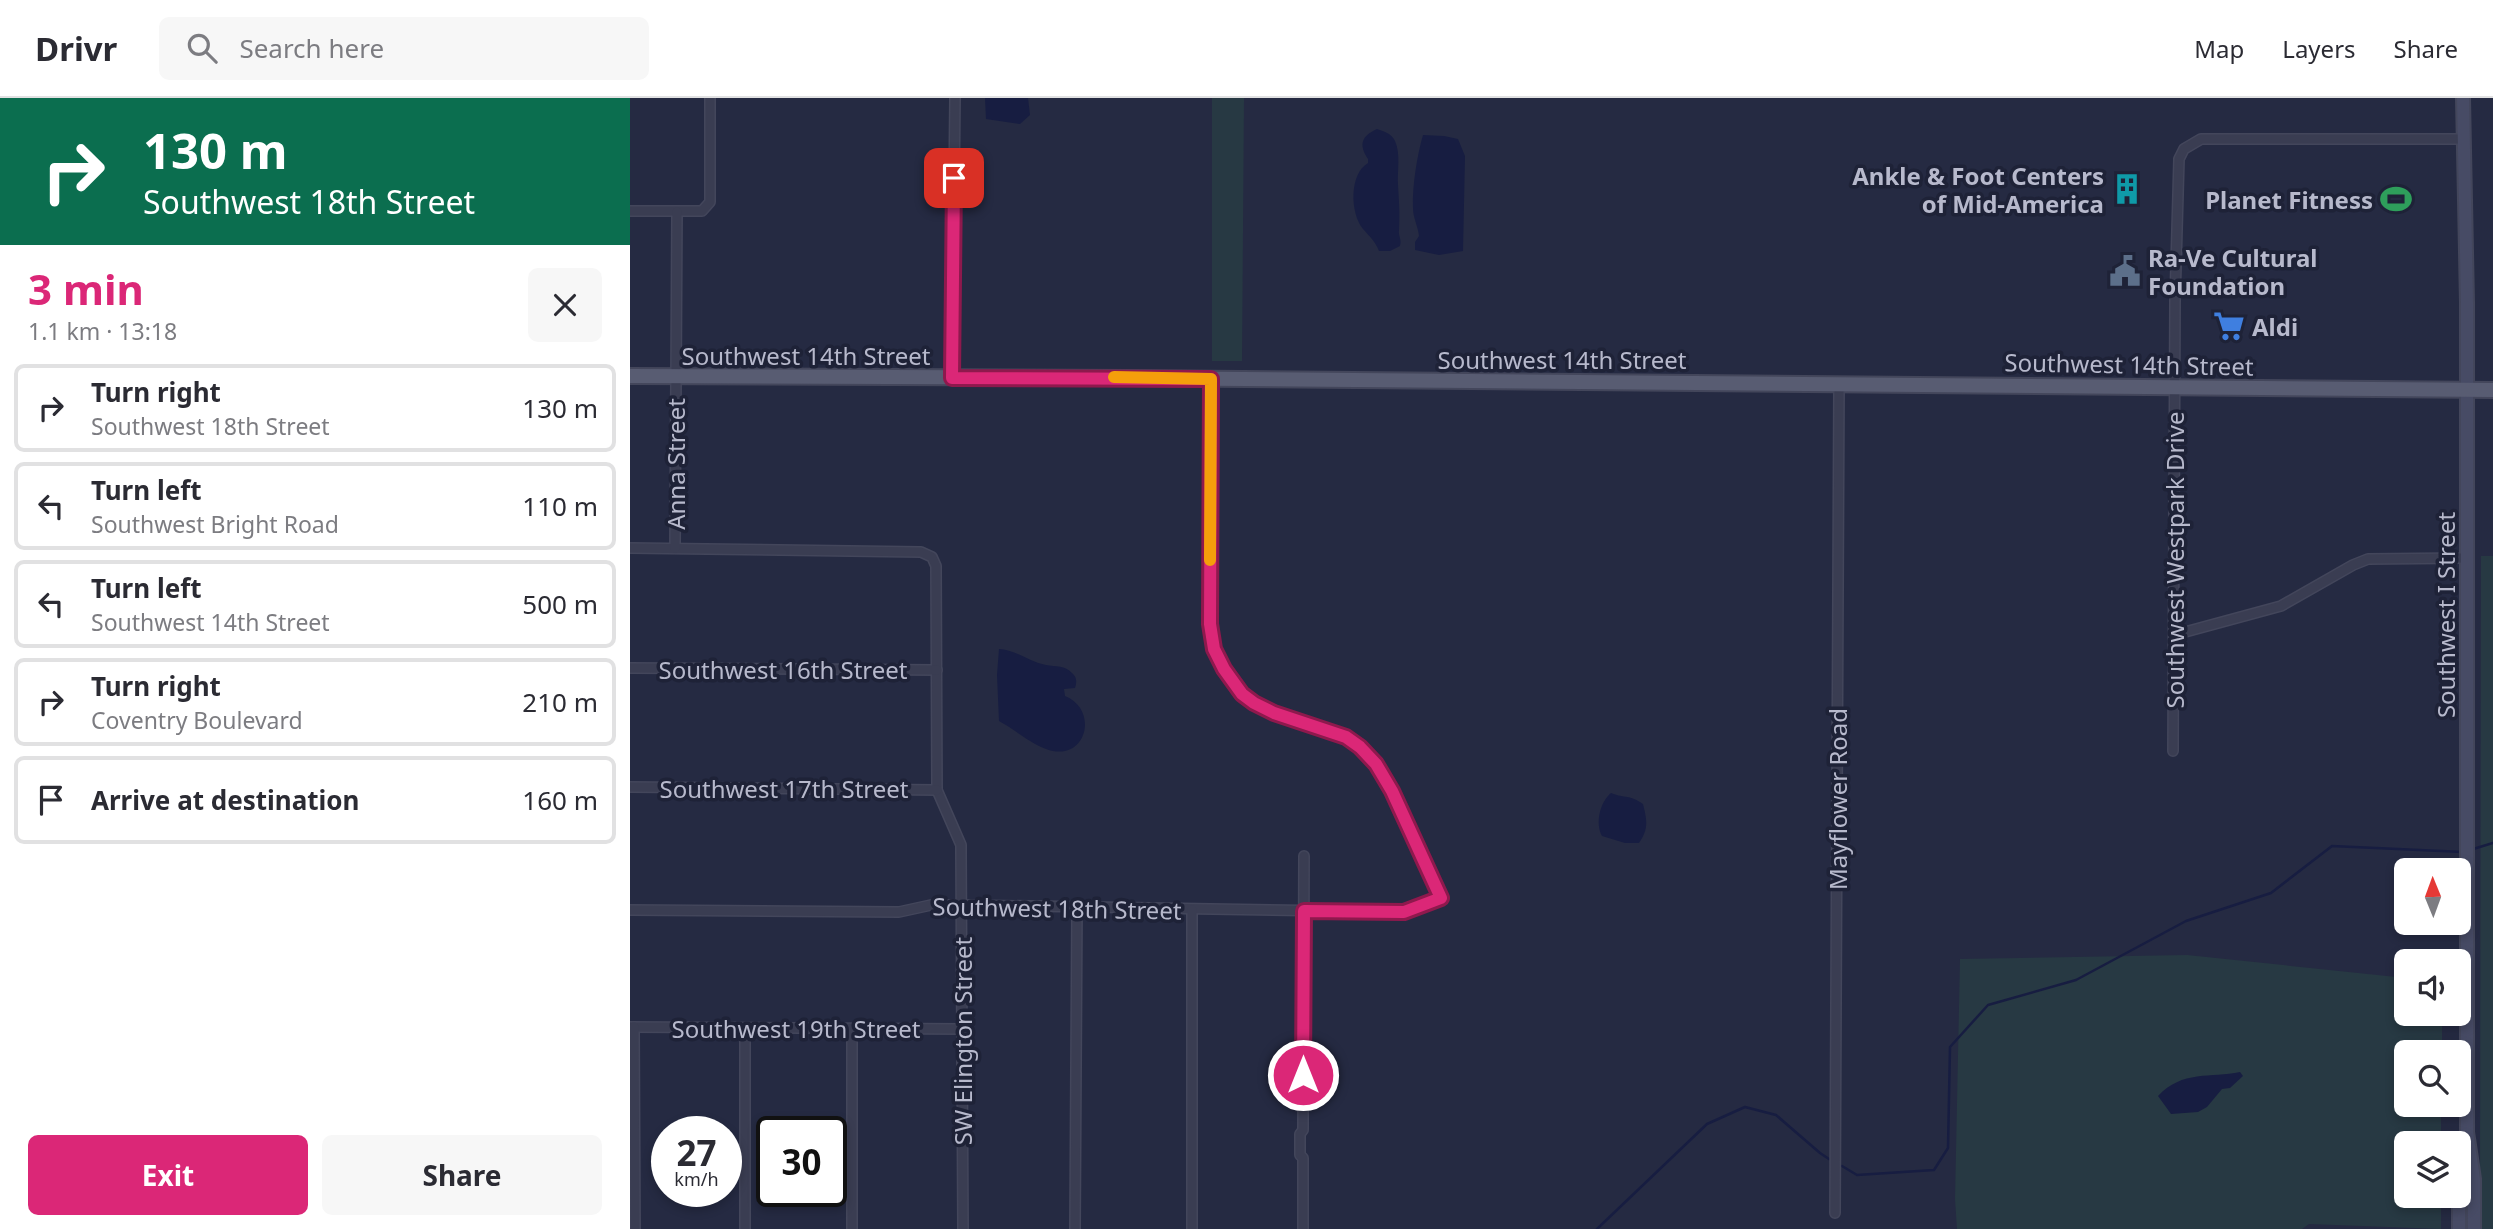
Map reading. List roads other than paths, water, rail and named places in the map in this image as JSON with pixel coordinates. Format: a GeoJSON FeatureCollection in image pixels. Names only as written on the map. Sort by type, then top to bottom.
{"type":"FeatureCollection","features":[{"type":"Feature","properties":{"kind":"main road","name":"Southwest I Street"},"geometry":{"type":"LineString","coordinates":[[2463,98],[2467,1131]]}},
{"type":"Feature","properties":{"kind":"main road","name":"Southwest 14th Street"},"geometry":{"type":"LineString","coordinates":[[630,376],[2493,390]]}},
{"type":"Feature","properties":{"kind":"main road","name":"Southwest I Street"},"geometry":{"type":"LineString","coordinates":[[2471,1159],[2474,1179],[2474,1229]]}},
{"type":"Feature","properties":{"kind":"main road"},"geometry":{"type":"LineString","coordinates":[[2459,1208],[2459,1229]]}},
{"type":"Feature","properties":{"kind":"street"},"geometry":{"type":"LineString","coordinates":[[630,211],[702,211],[710,202],[710,98]]}},
{"type":"Feature","properties":{"kind":"street"},"geometry":{"type":"LineString","coordinates":[[952,378],[955,98]]}},
{"type":"Feature","properties":{"kind":"street","name":"Southwest Westpark Drive"},"geometry":{"type":"LineString","coordinates":[[2173,751],[2174,387],[2179,159],[2183,149],[2201,139],[2463,139]]}},
{"type":"Feature","properties":{"kind":"street","name":"Anna Street"},"geometry":{"type":"LineString","coordinates":[[675,548],[677,212]]}},
{"type":"Feature","properties":{"kind":"street","name":"Southwest 18th Street"},"geometry":{"type":"LineString","coordinates":[[630,910],[900,912],[931,905],[961,905],[1404,912],[1441,898],[1392,791],[1376,764],[1346,737],[1274,713],[1254,703],[1232,682],[1214,649],[1210,624],[1211,379]]}},
{"type":"Feature","properties":{"kind":"street","name":"Mayflower Road"},"geometry":{"type":"LineString","coordinates":[[1835,1213],[1839,384]]}},
{"type":"Feature","properties":{"kind":"street"},"geometry":{"type":"LineString","coordinates":[[630,548],[921,552],[932,557],[936,566],[937,790]]}},
{"type":"Feature","properties":{"kind":"street"},"geometry":{"type":"LineString","coordinates":[[2174,635],[2281,606],[2368,559],[2466,558]]}},
{"type":"Feature","properties":{"kind":"street","name":"Southwest 16th Street"},"geometry":{"type":"LineString","coordinates":[[630,668],[937,670]]}},
{"type":"Feature","properties":{"kind":"street","name":"Southwest 17th Street"},"geometry":{"type":"LineString","coordinates":[[630,787],[937,790]]}},
{"type":"Feature","properties":{"kind":"street","name":"SW Elington Street"},"geometry":{"type":"LineString","coordinates":[[937,790],[961,845],[963,1229]]}},
{"type":"Feature","properties":{"kind":"street"},"geometry":{"type":"LineString","coordinates":[[1303,1229],[1303,1158],[1306,1155],[1306,1135],[1303,1130],[1304,856]]}},
{"type":"Feature","properties":{"kind":"street"},"geometry":{"type":"LineString","coordinates":[[1075,1229],[1077,907]]}},
{"type":"Feature","properties":{"kind":"street"},"geometry":{"type":"LineString","coordinates":[[1192,909],[1192,1229]]}},
{"type":"Feature","properties":{"kind":"street"},"geometry":{"type":"LineString","coordinates":[[632,1027],[635,1229]]}},
{"type":"Feature","properties":{"kind":"street","name":"Southwest 19th Street"},"geometry":{"type":"LineString","coordinates":[[632,1027],[961,1029]]}},
{"type":"Feature","properties":{"kind":"street"},"geometry":{"type":"LineString","coordinates":[[745,1029],[746,1229]]}},
{"type":"Feature","properties":{"kind":"street"},"geometry":{"type":"LineString","coordinates":[[852,1029],[852,1229]]}},
{"type":"Feature","properties":{"kind":"water"},"geometry":{"type":"Polygon","coordinates":[[[985,98],[1028,98],[1030,115],[1020,124],[986,119],[985,98]]]}},
{"type":"Feature","properties":{"kind":"water"},"geometry":{"type":"Polygon","coordinates":[[[1377,129],[1392,136],[1398,152],[1400,246],[1390,251],[1379,251],[1359,222],[1354,204],[1357,176],[1368,163],[1363,141],[1377,129]]]}},
{"type":"Feature","properties":{"kind":"water"},"geometry":{"type":"Polygon","coordinates":[[[1423,135],[1458,139],[1465,156],[1463,251],[1439,255],[1415,250],[1415,242],[1419,236],[1413,212],[1413,191],[1423,135]]]}},
{"type":"Feature","properties":{"kind":"water"},"geometry":{"type":"Polygon","coordinates":[[[999,649],[1040,663],[1063,667],[1075,676],[1075,688],[1064,689],[1065,696],[1076,703],[1082,712],[1085,723],[1079,743],[1060,752],[1046,749],[999,721],[999,649]]]}},
{"type":"Feature","properties":{"kind":"water"},"geometry":{"type":"Polygon","coordinates":[[[1611,793],[1643,804],[1646,824],[1639,843],[1625,843],[1602,836],[1600,813],[1611,793]]]}},
{"type":"Feature","properties":{"kind":"water"},"geometry":{"type":"Polygon","coordinates":[[[2240,1072],[2243,1076],[2230,1088],[2222,1089],[2207,1107],[2198,1112],[2171,1114],[2158,1096],[2177,1082],[2197,1076],[2240,1072]]]}},
{"type":"Feature","properties":{"kind":"waterway"},"geometry":{"type":"LineString","coordinates":[[2470,850],[2493,843]]}},
{"type":"Feature","properties":{"kind":"waterway"},"geometry":{"type":"LineString","coordinates":[[1842,1166],[1857,1175],[1934,1170],[1948,1148],[1950,1047],[1988,1005],[2076,980],[2186,921],[2271,893],[2332,846],[2463,852]]}},
{"type":"Feature","properties":{"kind":"waterway"},"geometry":{"type":"LineString","coordinates":[[1597,1229],[1707,1124],[1745,1107],[1776,1115],[1829,1159]]}},
{"type":"Feature","properties":{"kind":"place","name":"Ankle & Foot Centers of Mid-America"},"geometry":{"type":"Point","coordinates":[2127,189]}},
{"type":"Feature","properties":{"kind":"place","name":"Planet Fitness"},"geometry":{"type":"Point","coordinates":[2396,199]}},
{"type":"Feature","properties":{"kind":"place","name":"Ra-Ve Cultural Foundation"},"geometry":{"type":"Point","coordinates":[2125,271]}},
{"type":"Feature","properties":{"kind":"place","name":"Aldi"},"geometry":{"type":"Point","coordinates":[2229,326]}}]}
